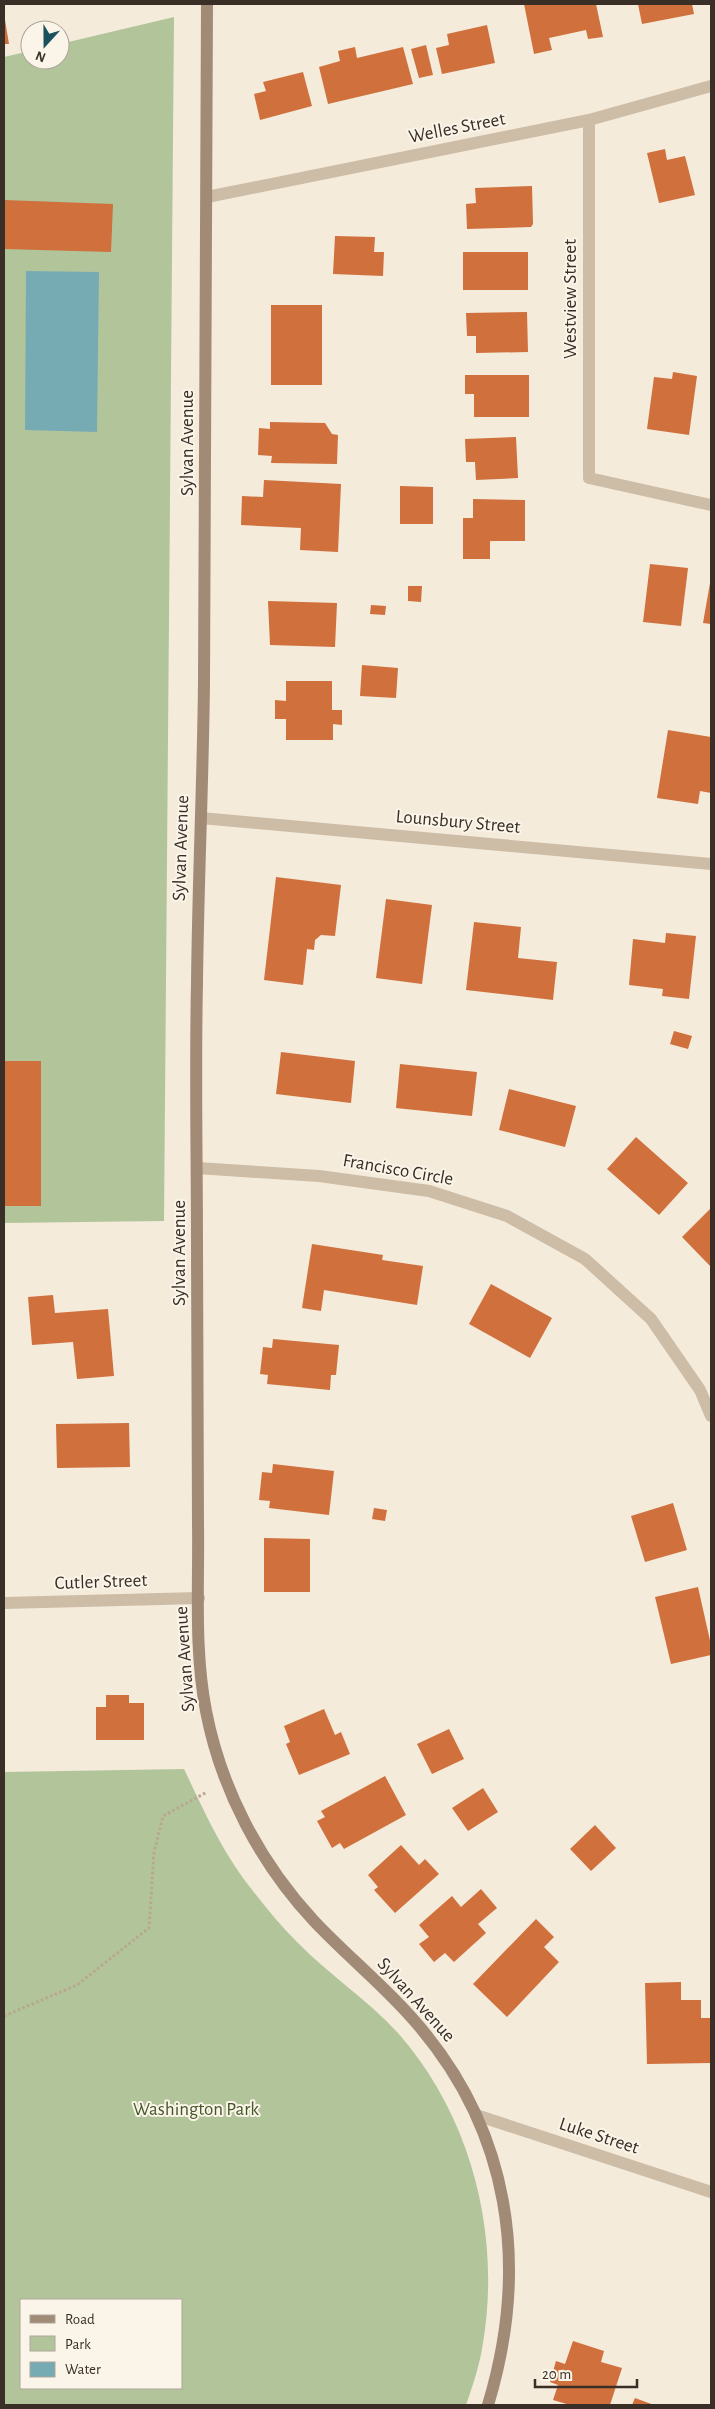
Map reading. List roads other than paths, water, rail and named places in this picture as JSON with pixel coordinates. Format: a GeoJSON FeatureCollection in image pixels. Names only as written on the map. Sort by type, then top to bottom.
{"type":"FeatureCollection","features":[{"type":"Feature","properties":{"kind":"street","name":"Sylvan Avenue"},"geometry":{"type":"LineString","coordinates":[[207,4],[204,676],[196,984],[198,1598],[203,1693],[211,1734],[227,1781],[256,1844],[286,1889],[313,1920],[414,2020],[455,2075],[476,2115],[499,2183],[509,2240],[509,2300],[504,2344],[488,2405]]}},
{"type":"Feature","properties":{"kind":"street","name":"Welles Street"},"geometry":{"type":"LineString","coordinates":[[207,197],[589,120],[711,86]]}},
{"type":"Feature","properties":{"kind":"street","name":"Westview Street"},"geometry":{"type":"LineString","coordinates":[[589,120],[589,478],[711,505]]}},
{"type":"Feature","properties":{"kind":"street","name":"Lounsbury Street"},"geometry":{"type":"LineString","coordinates":[[201,818],[711,864]]}},
{"type":"Feature","properties":{"kind":"street","name":"Francisco Circle"},"geometry":{"type":"LineString","coordinates":[[197,1168],[319,1176],[429,1191],[506,1216],[585,1259],[651,1319],[700,1390],[711,1416]]}},
{"type":"Feature","properties":{"kind":"street","name":"Cutler Street"},"geometry":{"type":"LineString","coordinates":[[4,1603],[198,1598]]}},
{"type":"Feature","properties":{"kind":"street","name":"Luke Street"},"geometry":{"type":"LineString","coordinates":[[476,2115],[711,2192]]}},
{"type":"Feature","properties":{"kind":"water"},"geometry":{"type":"Polygon","coordinates":[[[26,271],[99,272],[97,432],[25,430],[26,271]]]}},
{"type":"Feature","properties":{"kind":"park label","name":"Washington Park"},"geometry":{"type":"Point","coordinates":[196,2109]}}]}
